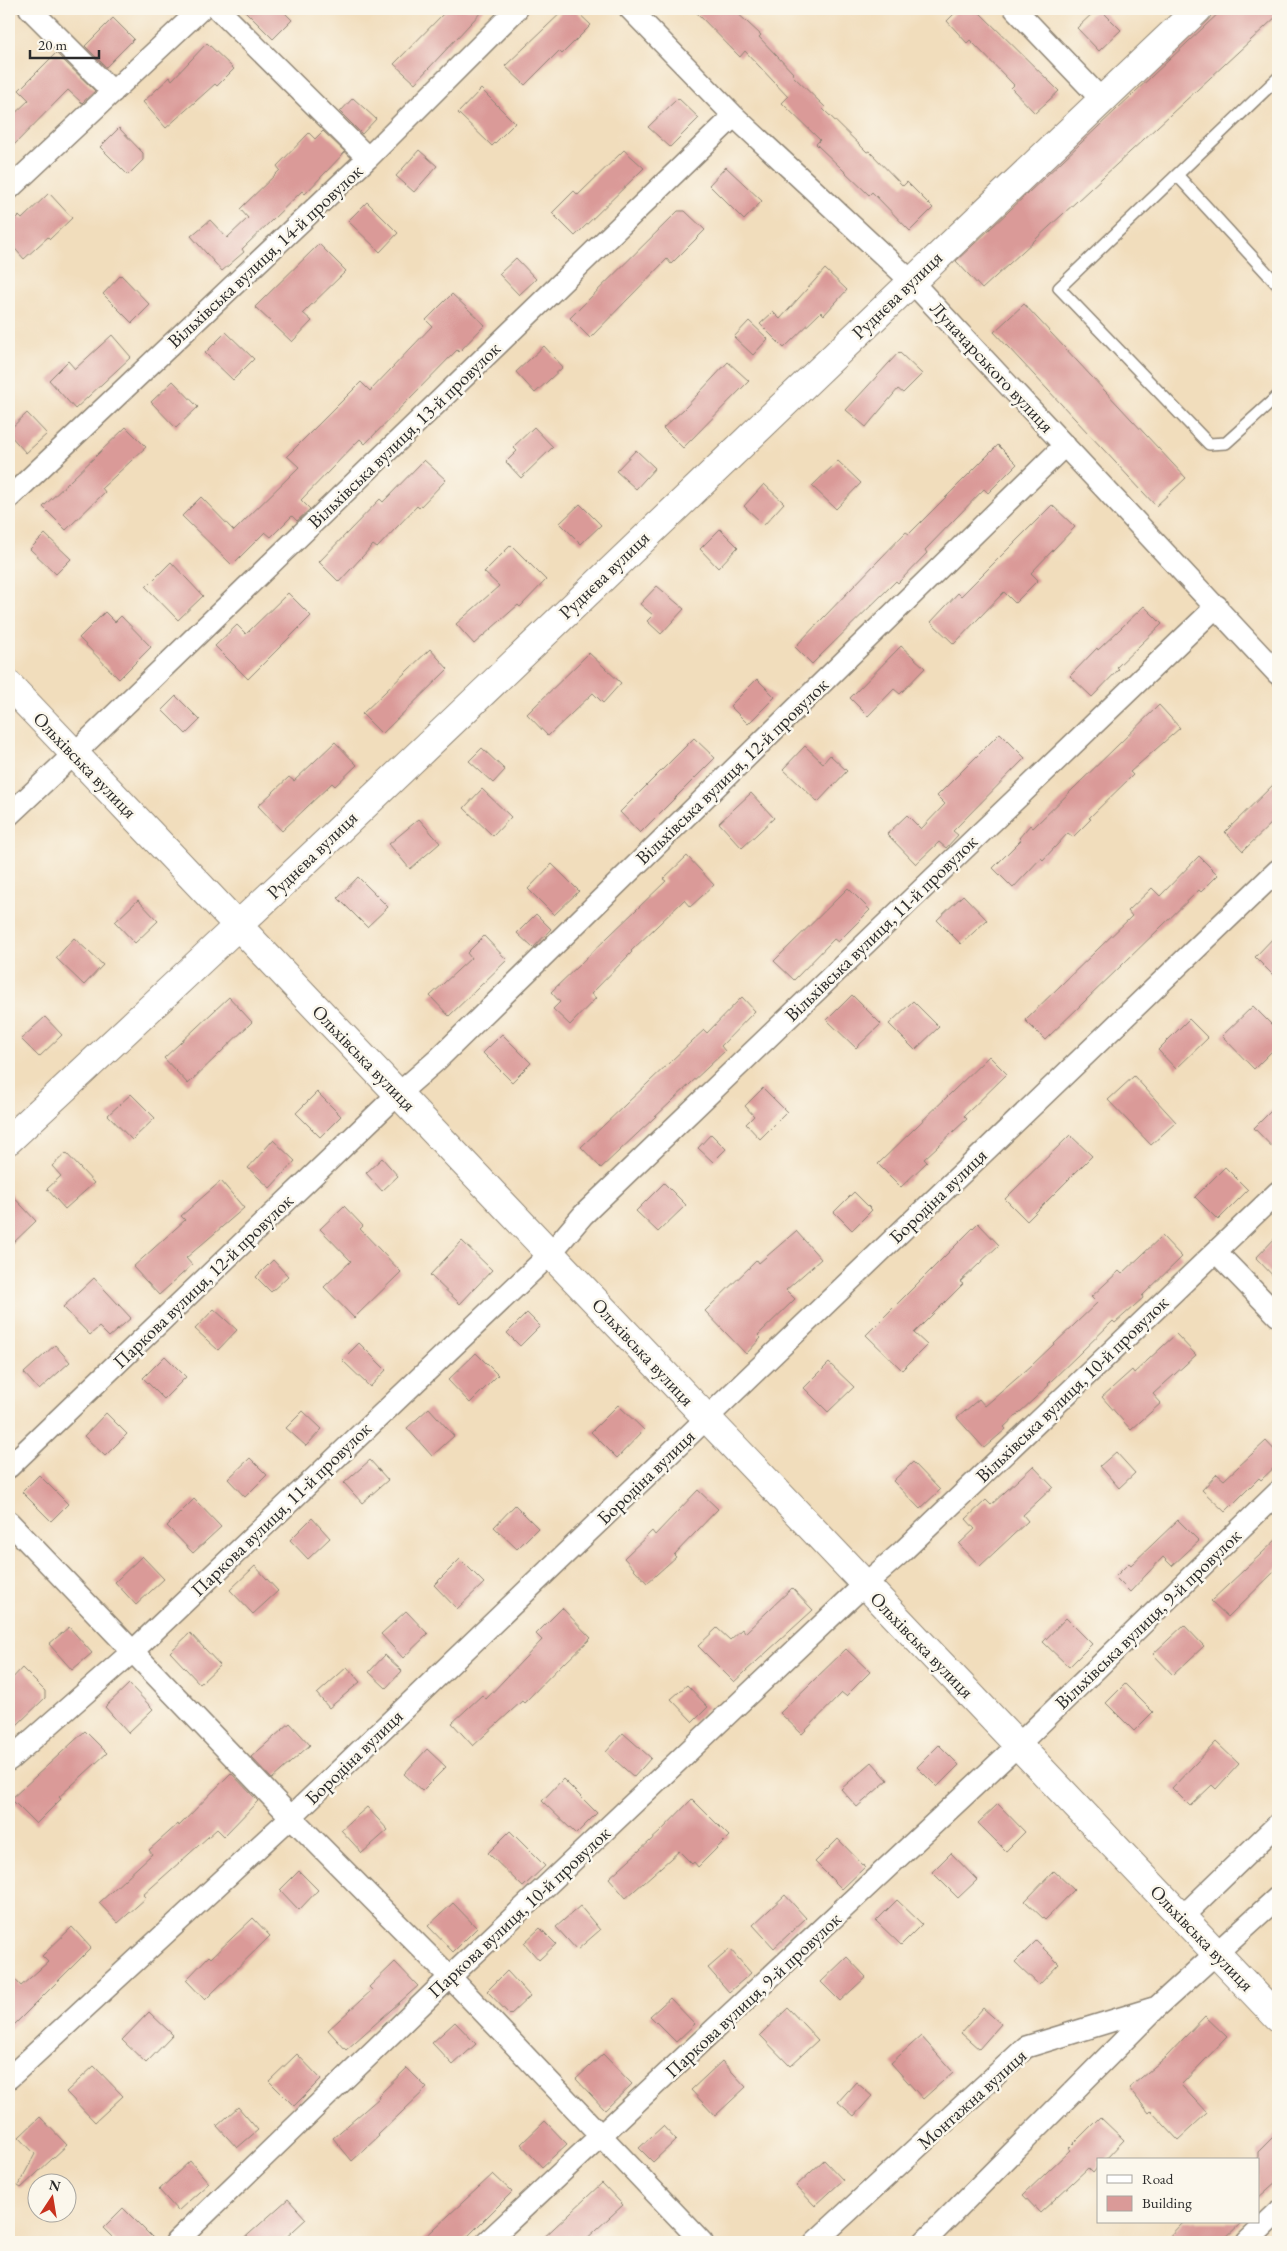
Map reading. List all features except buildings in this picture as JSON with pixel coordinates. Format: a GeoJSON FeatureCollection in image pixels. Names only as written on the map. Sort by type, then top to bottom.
{"type":"FeatureCollection","features":[{"type":"Feature","properties":{"kind":"street"},"geometry":{"type":"LineString","coordinates":[[30,9],[113,92]]}},
{"type":"Feature","properties":{"kind":"street"},"geometry":{"type":"LineString","coordinates":[[9,189],[201,9]]}},
{"type":"Feature","properties":{"kind":"street"},"geometry":{"type":"LineString","coordinates":[[218,9],[368,158]]}},
{"type":"Feature","properties":{"kind":"street","name":"Вільхівська вулиця, 14-й провулок"},"geometry":{"type":"LineString","coordinates":[[9,498],[368,158],[517,9]]}},
{"type":"Feature","properties":{"kind":"street","name":"Луначарського вулиця"},"geometry":{"type":"LineString","coordinates":[[630,9],[734,116],[911,281],[1278,674]]}},
{"type":"Feature","properties":{"kind":"street"},"geometry":{"type":"LineString","coordinates":[[1014,9],[1102,100]]}},
{"type":"Feature","properties":{"kind":"street","name":"Руднєва вулиця"},"geometry":{"type":"LineString","coordinates":[[9,1140],[238,927],[911,281],[1198,9]]}},
{"type":"Feature","properties":{"kind":"street","name":"Вільхівська вулиця, 13-й провулок"},"geometry":{"type":"LineString","coordinates":[[9,815],[734,116]]}},
{"type":"Feature","properties":{"kind":"street","name":"Вільхівська вулиця, 12-й провулок"},"geometry":{"type":"LineString","coordinates":[[398,1094],[437,1060],[1065,445]]}},
{"type":"Feature","properties":{"kind":"street","name":"Вільхівська вулиця, 11-й провулок"},"geometry":{"type":"LineString","coordinates":[[550,1254],[583,1214],[1216,606]]}},
{"type":"Feature","properties":{"kind":"street","name":"Ольхівська вулиця"},"geometry":{"type":"LineString","coordinates":[[9,685],[1278,2018]]}},
{"type":"Feature","properties":{"kind":"street","name":"Бородіна вулиця"},"geometry":{"type":"LineString","coordinates":[[9,2078],[291,1818],[1278,870]]}},
{"type":"Feature","properties":{"kind":"street","name":"Паркова вулиця, 12-й провулок"},"geometry":{"type":"LineString","coordinates":[[9,1467],[398,1094]]}},
{"type":"Feature","properties":{"kind":"street","name":"Вільхівська вулиця, 10-й провулок"},"geometry":{"type":"LineString","coordinates":[[864,1585],[910,1545],[1278,1192]]}},
{"type":"Feature","properties":{"kind":"street"},"geometry":{"type":"LineString","coordinates":[[1216,1252],[1278,1316]]}},
{"type":"Feature","properties":{"kind":"street","name":"Паркова вулиця, 11-й провулок"},"geometry":{"type":"LineString","coordinates":[[9,1760],[132,1652],[550,1254]]}},
{"type":"Feature","properties":{"kind":"street","name":"Вільхівська вулиця, 9-й провулок"},"geometry":{"type":"LineString","coordinates":[[1018,1746],[1278,1492]]}},
{"type":"Feature","properties":{"kind":"street"},"geometry":{"type":"LineString","coordinates":[[9,1522],[291,1818],[450,1977],[702,2242]]}},
{"type":"Feature","properties":{"kind":"street","name":"Паркова вулиця, 10-й провулок"},"geometry":{"type":"LineString","coordinates":[[176,2242],[450,1977],[864,1585]]}},
{"type":"Feature","properties":{"kind":"street","name":"Паркова вулиця, 9-й провулок"},"geometry":{"type":"LineString","coordinates":[[487,2242],[602,2137],[1018,1746]]}},
{"type":"Feature","properties":{"kind":"street"},"geometry":{"type":"LineString","coordinates":[[1181,1918],[1278,1824]]}},
{"type":"Feature","properties":{"kind":"street","name":"Монтажна вулиця"},"geometry":{"type":"LineString","coordinates":[[924,2242],[1157,2007],[1278,1897]]}},
{"type":"Feature","properties":{"kind":"street","name":"Монтажна вулиця"},"geometry":{"type":"LineString","coordinates":[[815,2242],[1026,2047],[1157,2007]]}},
{"type":"Feature","properties":{"kind":"street"},"geometry":{"type":"LineString","coordinates":[[1247,2242],[1278,2212]]}},
{"type":"Feature","properties":{"kind":"lane"},"geometry":{"type":"LineString","coordinates":[[1278,78],[1059,288],[1209,444],[1226,443],[1278,396]]}},
{"type":"Feature","properties":{"kind":"lane"},"geometry":{"type":"LineString","coordinates":[[1177,175],[1278,285]]}}]}
